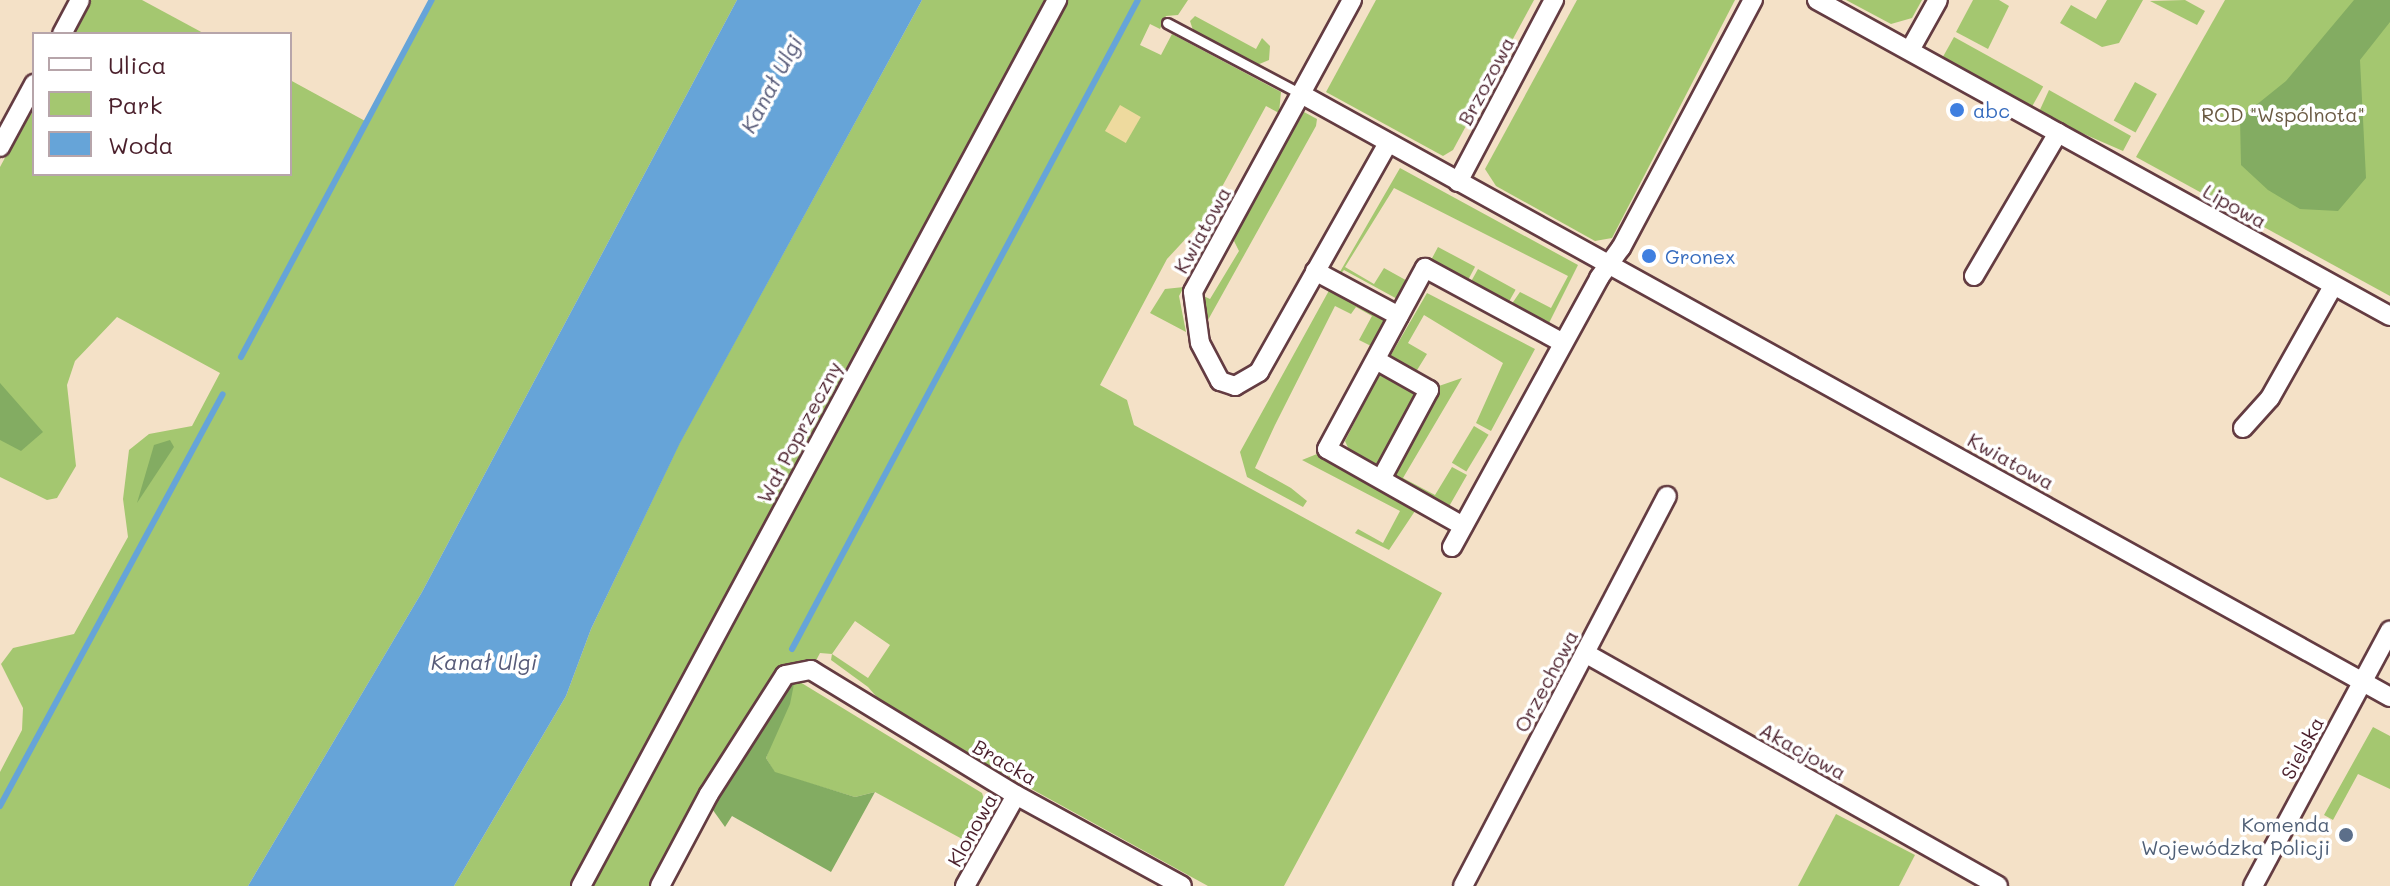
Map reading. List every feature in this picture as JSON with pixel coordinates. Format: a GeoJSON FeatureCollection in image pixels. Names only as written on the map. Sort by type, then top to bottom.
{"type":"FeatureCollection","features":[{"type":"Feature","properties":{"kind":"street"},"geometry":{"type":"LineString","coordinates":[[63,32],[80,0]]}},
{"type":"Feature","properties":{"kind":"street","name":"Wał Poprzeczny"},"geometry":{"type":"LineString","coordinates":[[581,886],[1057,0]]}},
{"type":"Feature","properties":{"kind":"street"},"geometry":{"type":"LineString","coordinates":[[1301,94],[1352,0]]}},
{"type":"Feature","properties":{"kind":"street","name":"Brzozowa"},"geometry":{"type":"LineString","coordinates":[[1458,182],[1554,0]]}},
{"type":"Feature","properties":{"kind":"street"},"geometry":{"type":"LineString","coordinates":[[1452,547],[1753,0]]}},
{"type":"Feature","properties":{"kind":"street","name":"Lipowa"},"geometry":{"type":"LineString","coordinates":[[1817,0],[2390,316]]}},
{"type":"Feature","properties":{"kind":"street"},"geometry":{"type":"LineString","coordinates":[[1910,50],[1938,0]]}},
{"type":"Feature","properties":{"kind":"street"},"geometry":{"type":"LineString","coordinates":[[0,147],[32,88]]}},
{"type":"Feature","properties":{"kind":"street","name":"Kwiatowa"},"geometry":{"type":"LineString","coordinates":[[1388,143],[1253,379],[1235,386],[1220,381],[1200,343],[1193,292],[1301,94],[2390,697]]}},
{"type":"Feature","properties":{"kind":"street"},"geometry":{"type":"LineString","coordinates":[[1974,276],[2058,133]]}},
{"type":"Feature","properties":{"kind":"street"},"geometry":{"type":"LineString","coordinates":[[1463,526],[1327,449],[1425,268],[1563,343]]}},
{"type":"Feature","properties":{"kind":"street"},"geometry":{"type":"LineString","coordinates":[[1315,271],[1399,316]]}},
{"type":"Feature","properties":{"kind":"street"},"geometry":{"type":"LineString","coordinates":[[2243,428],[2270,398],[2333,286]]}},
{"type":"Feature","properties":{"kind":"street"},"geometry":{"type":"LineString","coordinates":[[1376,360],[1429,390],[1381,479]]}},
{"type":"Feature","properties":{"kind":"street","name":"Orzechowa"},"geometry":{"type":"LineString","coordinates":[[1463,886],[1667,496]]}},
{"type":"Feature","properties":{"kind":"street","name":"Sielska"},"geometry":{"type":"LineString","coordinates":[[2253,886],[2390,630]]}},
{"type":"Feature","properties":{"kind":"street","name":"Akacjowa"},"geometry":{"type":"LineString","coordinates":[[1585,653],[1998,886]]}},
{"type":"Feature","properties":{"kind":"street","name":"Bracka"},"geometry":{"type":"LineString","coordinates":[[660,886],[709,794],[785,675],[811,670],[1016,795],[1182,886]]}},
{"type":"Feature","properties":{"kind":"street","name":"Klonowa"},"geometry":{"type":"LineString","coordinates":[[965,886],[1016,795]]}},
{"type":"Feature","properties":{"kind":"lane"},"geometry":{"type":"LineString","coordinates":[[1167,23],[1301,94]]}},
{"type":"Feature","properties":{"kind":"green space"},"geometry":{"type":"Polygon","coordinates":[[[91,0],[142,0],[201,32],[73,32],[91,0]]]}},
{"type":"Feature","properties":{"kind":"green space"},"geometry":{"type":"Polygon","coordinates":[[[432,0],[737,0],[422,592],[248,886],[0,886],[0,772],[22,730],[23,708],[1,664],[13,648],[74,634],[128,537],[123,499],[129,450],[149,434],[192,426],[220,373],[117,317],[75,361],[67,385],[76,466],[57,498],[47,500],[0,477],[0,167],[32,108],[32,176],[292,176],[292,81],[367,122],[432,0]]]}},
{"type":"Feature","properties":{"kind":"green space"},"geometry":{"type":"Polygon","coordinates":[[[922,0],[1188,0],[1178,15],[1166,16],[1160,29],[1150,24],[1140,45],[1161,55],[1172,34],[1281,92],[1279,113],[1266,106],[1205,218],[1167,259],[1100,385],[1127,400],[1134,425],[1442,593],[1284,886],[1208,886],[888,710],[868,687],[831,660],[832,654],[820,653],[811,670],[784,676],[660,886],[454,886],[566,696],[591,629],[680,442],[922,0]],[[855,621],[832,654],[868,678],[890,645],[855,621]]]}},
{"type":"Feature","properties":{"kind":"green space"},"geometry":{"type":"Polygon","coordinates":[[[1376,0],[1534,0],[1453,150],[1443,156],[1326,92],[1376,0]]]}},
{"type":"Feature","properties":{"kind":"green space"},"geometry":{"type":"Polygon","coordinates":[[[1577,0],[1735,0],[1612,238],[1595,241],[1496,186],[1485,169],[1577,0]]]}},
{"type":"Feature","properties":{"kind":"green space"},"geometry":{"type":"Polygon","coordinates":[[[1846,0],[1922,0],[1912,18],[1891,24],[1846,0]]]}},
{"type":"Feature","properties":{"kind":"green space"},"geometry":{"type":"Polygon","coordinates":[[[1973,0],[1999,0],[2009,6],[1988,49],[1956,32],[1973,0]]]}},
{"type":"Feature","properties":{"kind":"green space"},"geometry":{"type":"Polygon","coordinates":[[[2107,0],[2143,0],[2119,43],[2102,47],[2060,23],[2071,5],[2096,19],[2107,0]]]}},
{"type":"Feature","properties":{"kind":"green space"},"geometry":{"type":"Polygon","coordinates":[[[2185,0],[2205,11],[2197,25],[2150,1],[2185,0]]]}},
{"type":"Feature","properties":{"kind":"green space","name":"ROD \"Wspólnota\""},"geometry":{"type":"Polygon","coordinates":[[[2225,0],[2390,0],[2390,296],[2136,157],[2225,0]]]}},
{"type":"Feature","properties":{"kind":"green space"},"geometry":{"type":"Polygon","coordinates":[[[2354,0],[2390,0],[2390,22],[2360,60],[2366,178],[2338,211],[2300,209],[2268,190],[2241,165],[2240,118],[2286,81],[2354,0]]]}},
{"type":"Feature","properties":{"kind":"green space"},"geometry":{"type":"Polygon","coordinates":[[[1195,16],[1256,49],[1262,38],[1270,46],[1269,60],[1257,65],[1193,30],[1190,21],[1195,16]]]}},
{"type":"Feature","properties":{"kind":"green space"},"geometry":{"type":"Polygon","coordinates":[[[1954,37],[2043,86],[2032,107],[1943,57],[1954,37]]]}},
{"type":"Feature","properties":{"kind":"green space"},"geometry":{"type":"Polygon","coordinates":[[[2135,82],[2157,94],[2136,133],[2114,120],[2135,82]]]}},
{"type":"Feature","properties":{"kind":"green space"},"geometry":{"type":"Polygon","coordinates":[[[2049,90],[2131,136],[2123,151],[2038,114],[2049,90]]]}},
{"type":"Feature","properties":{"kind":"green space"},"geometry":{"type":"Polygon","coordinates":[[[1304,112],[1317,119],[1316,126],[1203,329],[1199,294],[1210,299],[1239,251],[1234,241],[1239,225],[1304,112]]]}},
{"type":"Feature","properties":{"kind":"green space"},"geometry":{"type":"Polygon","coordinates":[[[1400,168],[1578,265],[1549,323],[1511,305],[1520,292],[1551,308],[1568,276],[1394,188],[1345,267],[1374,284],[1384,268],[1411,283],[1401,301],[1344,270],[1337,277],[1400,168]]]}},
{"type":"Feature","properties":{"kind":"green space"},"geometry":{"type":"Polygon","coordinates":[[[1438,247],[1475,267],[1468,280],[1431,260],[1438,247]]]}},
{"type":"Feature","properties":{"kind":"green space"},"geometry":{"type":"Polygon","coordinates":[[[1478,269],[1516,290],[1508,304],[1470,283],[1478,269]]]}},
{"type":"Feature","properties":{"kind":"green space"},"geometry":{"type":"Polygon","coordinates":[[[1332,285],[1391,319],[1375,348],[1359,340],[1372,316],[1356,307],[1351,314],[1335,306],[1275,425],[1255,468],[1291,488],[1307,501],[1303,507],[1247,477],[1240,452],[1332,285]]]}},
{"type":"Feature","properties":{"kind":"green space"},"geometry":{"type":"Polygon","coordinates":[[[1184,287],[1179,296],[1186,332],[1150,313],[1165,289],[1184,287]]]}},
{"type":"Feature","properties":{"kind":"green space"},"geometry":{"type":"Polygon","coordinates":[[[1427,293],[1535,349],[1491,431],[1476,423],[1503,363],[1424,315],[1408,343],[1427,354],[1414,375],[1388,360],[1427,293]]]}},
{"type":"Feature","properties":{"kind":"green space"},"geometry":{"type":"Polygon","coordinates":[[[1383,367],[1423,391],[1379,471],[1350,452],[1345,441],[1383,367]]]}},
{"type":"Feature","properties":{"kind":"green space"},"geometry":{"type":"Polygon","coordinates":[[[1462,378],[1403,478],[1435,495],[1452,467],[1467,475],[1447,510],[1387,476],[1436,387],[1462,378]]]}},
{"type":"Feature","properties":{"kind":"green space"},"geometry":{"type":"Polygon","coordinates":[[[0,383],[43,432],[21,451],[0,440],[0,383]]]}},
{"type":"Feature","properties":{"kind":"green space"},"geometry":{"type":"Polygon","coordinates":[[[1474,426],[1489,435],[1466,472],[1452,463],[1474,426]]]}},
{"type":"Feature","properties":{"kind":"green space"},"geometry":{"type":"Polygon","coordinates":[[[170,440],[174,447],[137,503],[154,445],[170,440]]]}},
{"type":"Feature","properties":{"kind":"green space"},"geometry":{"type":"Polygon","coordinates":[[[1317,454],[1417,508],[1389,550],[1355,533],[1358,529],[1383,543],[1400,511],[1302,460],[1317,454]]]}},
{"type":"Feature","properties":{"kind":"green space"},"geometry":{"type":"Polygon","coordinates":[[[789,677],[795,679],[790,704],[766,758],[775,772],[855,797],[875,792],[831,872],[732,816],[725,827],[710,806],[789,677]]]}},
{"type":"Feature","properties":{"kind":"green space"},"geometry":{"type":"Polygon","coordinates":[[[795,679],[982,793],[985,802],[964,840],[875,792],[855,797],[775,773],[766,758],[795,679]]]}},
{"type":"Feature","properties":{"kind":"green space"},"geometry":{"type":"Polygon","coordinates":[[[2373,727],[2390,736],[2390,789],[2358,774],[2333,820],[2324,815],[2373,727]]]}},
{"type":"Feature","properties":{"kind":"green space"},"geometry":{"type":"Polygon","coordinates":[[[1836,814],[1915,855],[1899,886],[1798,886],[1836,814]]]}},
{"type":"Feature","properties":{"kind":"sand"},"geometry":{"type":"Polygon","coordinates":[[[1120,105],[1141,117],[1126,143],[1105,131],[1120,105]]]}},
{"type":"Feature","properties":{"kind":"water","name":"Kanał Ulgi"},"geometry":{"type":"Polygon","coordinates":[[[737,0],[922,0],[680,443],[591,629],[566,696],[454,886],[248,886],[422,592],[737,0]]]}},
{"type":"Feature","properties":{"kind":"waterway"},"geometry":{"type":"LineString","coordinates":[[241,357],[432,0]]}},
{"type":"Feature","properties":{"kind":"waterway"},"geometry":{"type":"LineString","coordinates":[[792,649],[1138,0]]}},
{"type":"Feature","properties":{"kind":"waterway"},"geometry":{"type":"LineString","coordinates":[[0,806],[223,394]]}},
{"type":"Feature","properties":{"kind":"place","name":"abc"},"geometry":{"type":"Point","coordinates":[1957,110]}},
{"type":"Feature","properties":{"kind":"place","name":"Gronex"},"geometry":{"type":"Point","coordinates":[1649,256]}},
{"type":"Feature","properties":{"kind":"place","name":"Komenda Wojewódzka Policji"},"geometry":{"type":"Point","coordinates":[2346,835]}}]}
